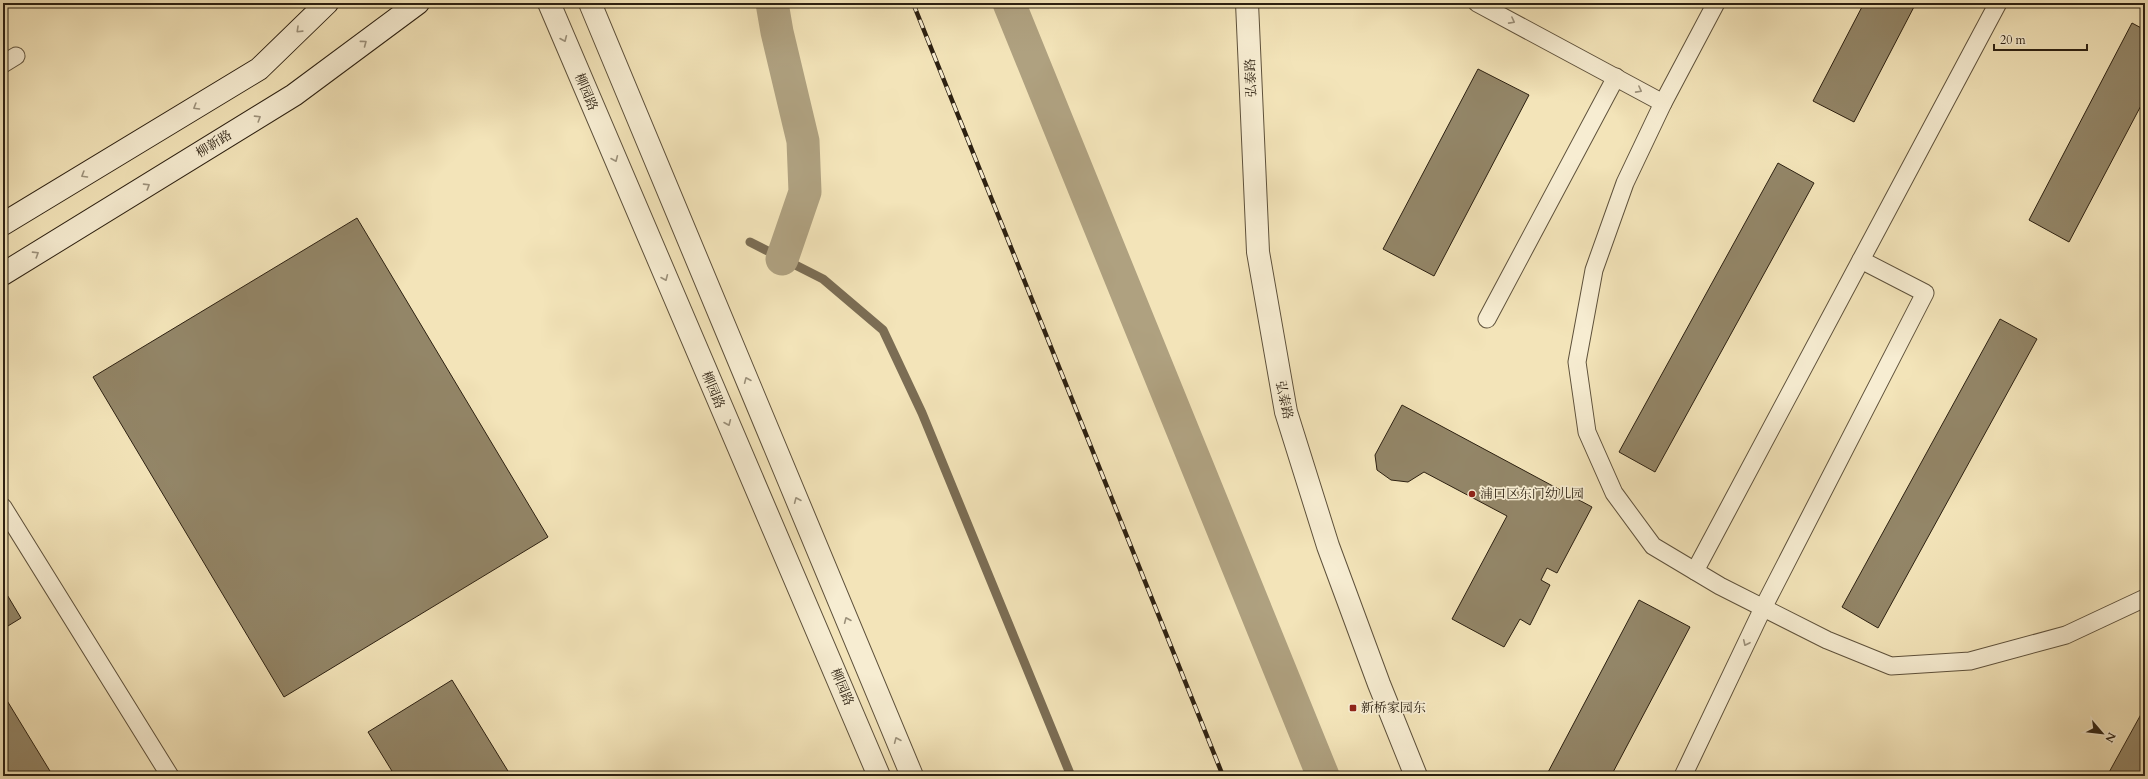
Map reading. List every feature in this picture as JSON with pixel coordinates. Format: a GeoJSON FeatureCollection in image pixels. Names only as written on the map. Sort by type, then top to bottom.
{"type":"FeatureCollection","features":[{"type":"Feature","properties":{"kind":"street"},"geometry":{"type":"LineString","coordinates":[[3,224],[259,69],[327,3]]}},
{"type":"Feature","properties":{"kind":"street","name":"柳新路"},"geometry":{"type":"LineString","coordinates":[[3,274],[294,95],[418,3]]}},
{"type":"Feature","properties":{"kind":"street","name":"柳园路"},"geometry":{"type":"LineString","coordinates":[[549,3],[879,776]]}},
{"type":"Feature","properties":{"kind":"street"},"geometry":{"type":"LineString","coordinates":[[590,3],[912,776]]}},
{"type":"Feature","properties":{"kind":"street","name":"弘泰路"},"geometry":{"type":"LineString","coordinates":[[1247,3],[1258,252],[1286,412],[1328,546],[1379,684],[1416,776]]}},
{"type":"Feature","properties":{"kind":"lane"},"geometry":{"type":"LineString","coordinates":[[1478,3],[1663,103]]}},
{"type":"Feature","properties":{"kind":"lane"},"geometry":{"type":"LineString","coordinates":[[1716,3],[1663,103],[1625,183],[1594,270],[1577,362],[1587,432],[1614,492],[1653,546],[1763,608],[1828,640],[1892,666],[1970,661],[2066,635],[2145,598]]}},
{"type":"Feature","properties":{"kind":"lane"},"geometry":{"type":"LineString","coordinates":[[1695,571],[1998,3]]}},
{"type":"Feature","properties":{"kind":"lane"},"geometry":{"type":"LineString","coordinates":[[1487,319],[1616,77]]}},
{"type":"Feature","properties":{"kind":"lane"},"geometry":{"type":"LineString","coordinates":[[1683,776],[1763,608],[1925,293],[1861,260]]}},
{"type":"Feature","properties":{"kind":"lane"},"geometry":{"type":"LineString","coordinates":[[3,507],[170,776]]}},
{"type":"Feature","properties":{"kind":"building"},"geometry":{"type":"Polygon","coordinates":[[[1864,3],[1916,3],[1854,122],[1813,101],[1864,3]]]}},
{"type":"Feature","properties":{"kind":"building"},"geometry":{"type":"Polygon","coordinates":[[[2132,23],[2145,30],[2145,98],[2069,242],[2029,220],[2132,23]]]}},
{"type":"Feature","properties":{"kind":"building"},"geometry":{"type":"Polygon","coordinates":[[[1478,69],[1529,95],[1434,276],[1383,249],[1478,69]]]}},
{"type":"Feature","properties":{"kind":"building"},"geometry":{"type":"Polygon","coordinates":[[[1778,163],[1814,183],[1655,472],[1619,452],[1778,163]]]}},
{"type":"Feature","properties":{"kind":"building"},"geometry":{"type":"Polygon","coordinates":[[[357,218],[548,537],[284,697],[93,377],[357,218]]]}},
{"type":"Feature","properties":{"kind":"building"},"geometry":{"type":"Polygon","coordinates":[[[2000,319],[2037,339],[1878,628],[1842,607],[2000,319]]]}},
{"type":"Feature","properties":{"kind":"building"},"geometry":{"type":"Polygon","coordinates":[[[1402,405],[1592,507],[1557,573],[1547,568],[1541,580],[1550,585],[1530,625],[1520,619],[1504,647],[1452,619],[1507,516],[1424,472],[1408,482],[1391,480],[1377,470],[1375,455],[1402,405]]]}},
{"type":"Feature","properties":{"kind":"building"},"geometry":{"type":"Polygon","coordinates":[[[3,588],[21,618],[3,629],[3,588]]]}},
{"type":"Feature","properties":{"kind":"building"},"geometry":{"type":"Polygon","coordinates":[[[1639,600],[1690,627],[1611,776],[1546,776],[1639,600]]]}},
{"type":"Feature","properties":{"kind":"building"},"geometry":{"type":"Polygon","coordinates":[[[452,680],[511,776],[395,776],[368,732],[452,680]]]}},
{"type":"Feature","properties":{"kind":"building"},"geometry":{"type":"Polygon","coordinates":[[[3,694],[53,776],[3,776],[3,694]]]}},
{"type":"Feature","properties":{"kind":"building"},"geometry":{"type":"Polygon","coordinates":[[[2145,707],[2145,776],[2107,776],[2145,707]]]}},
{"type":"Feature","properties":{"kind":"waterway"},"geometry":{"type":"LineString","coordinates":[[772,3],[777,32],[803,141],[805,192],[782,259]]}},
{"type":"Feature","properties":{"kind":"waterway"},"geometry":{"type":"LineString","coordinates":[[1009,3],[1323,776]]}},
{"type":"Feature","properties":{"kind":"waterway"},"geometry":{"type":"LineString","coordinates":[[750,242],[823,279],[883,330],[922,413],[1071,776]]}},
{"type":"Feature","properties":{"kind":"railway"},"geometry":{"type":"LineString","coordinates":[[913,3],[1223,776]]}},
{"type":"Feature","properties":{"kind":"place","name":"浦口区东门幼儿园"},"geometry":{"type":"Point","coordinates":[1472,494]}},
{"type":"Feature","properties":{"kind":"place","name":"新桥家园东"},"geometry":{"type":"Point","coordinates":[1353,708]}}]}
